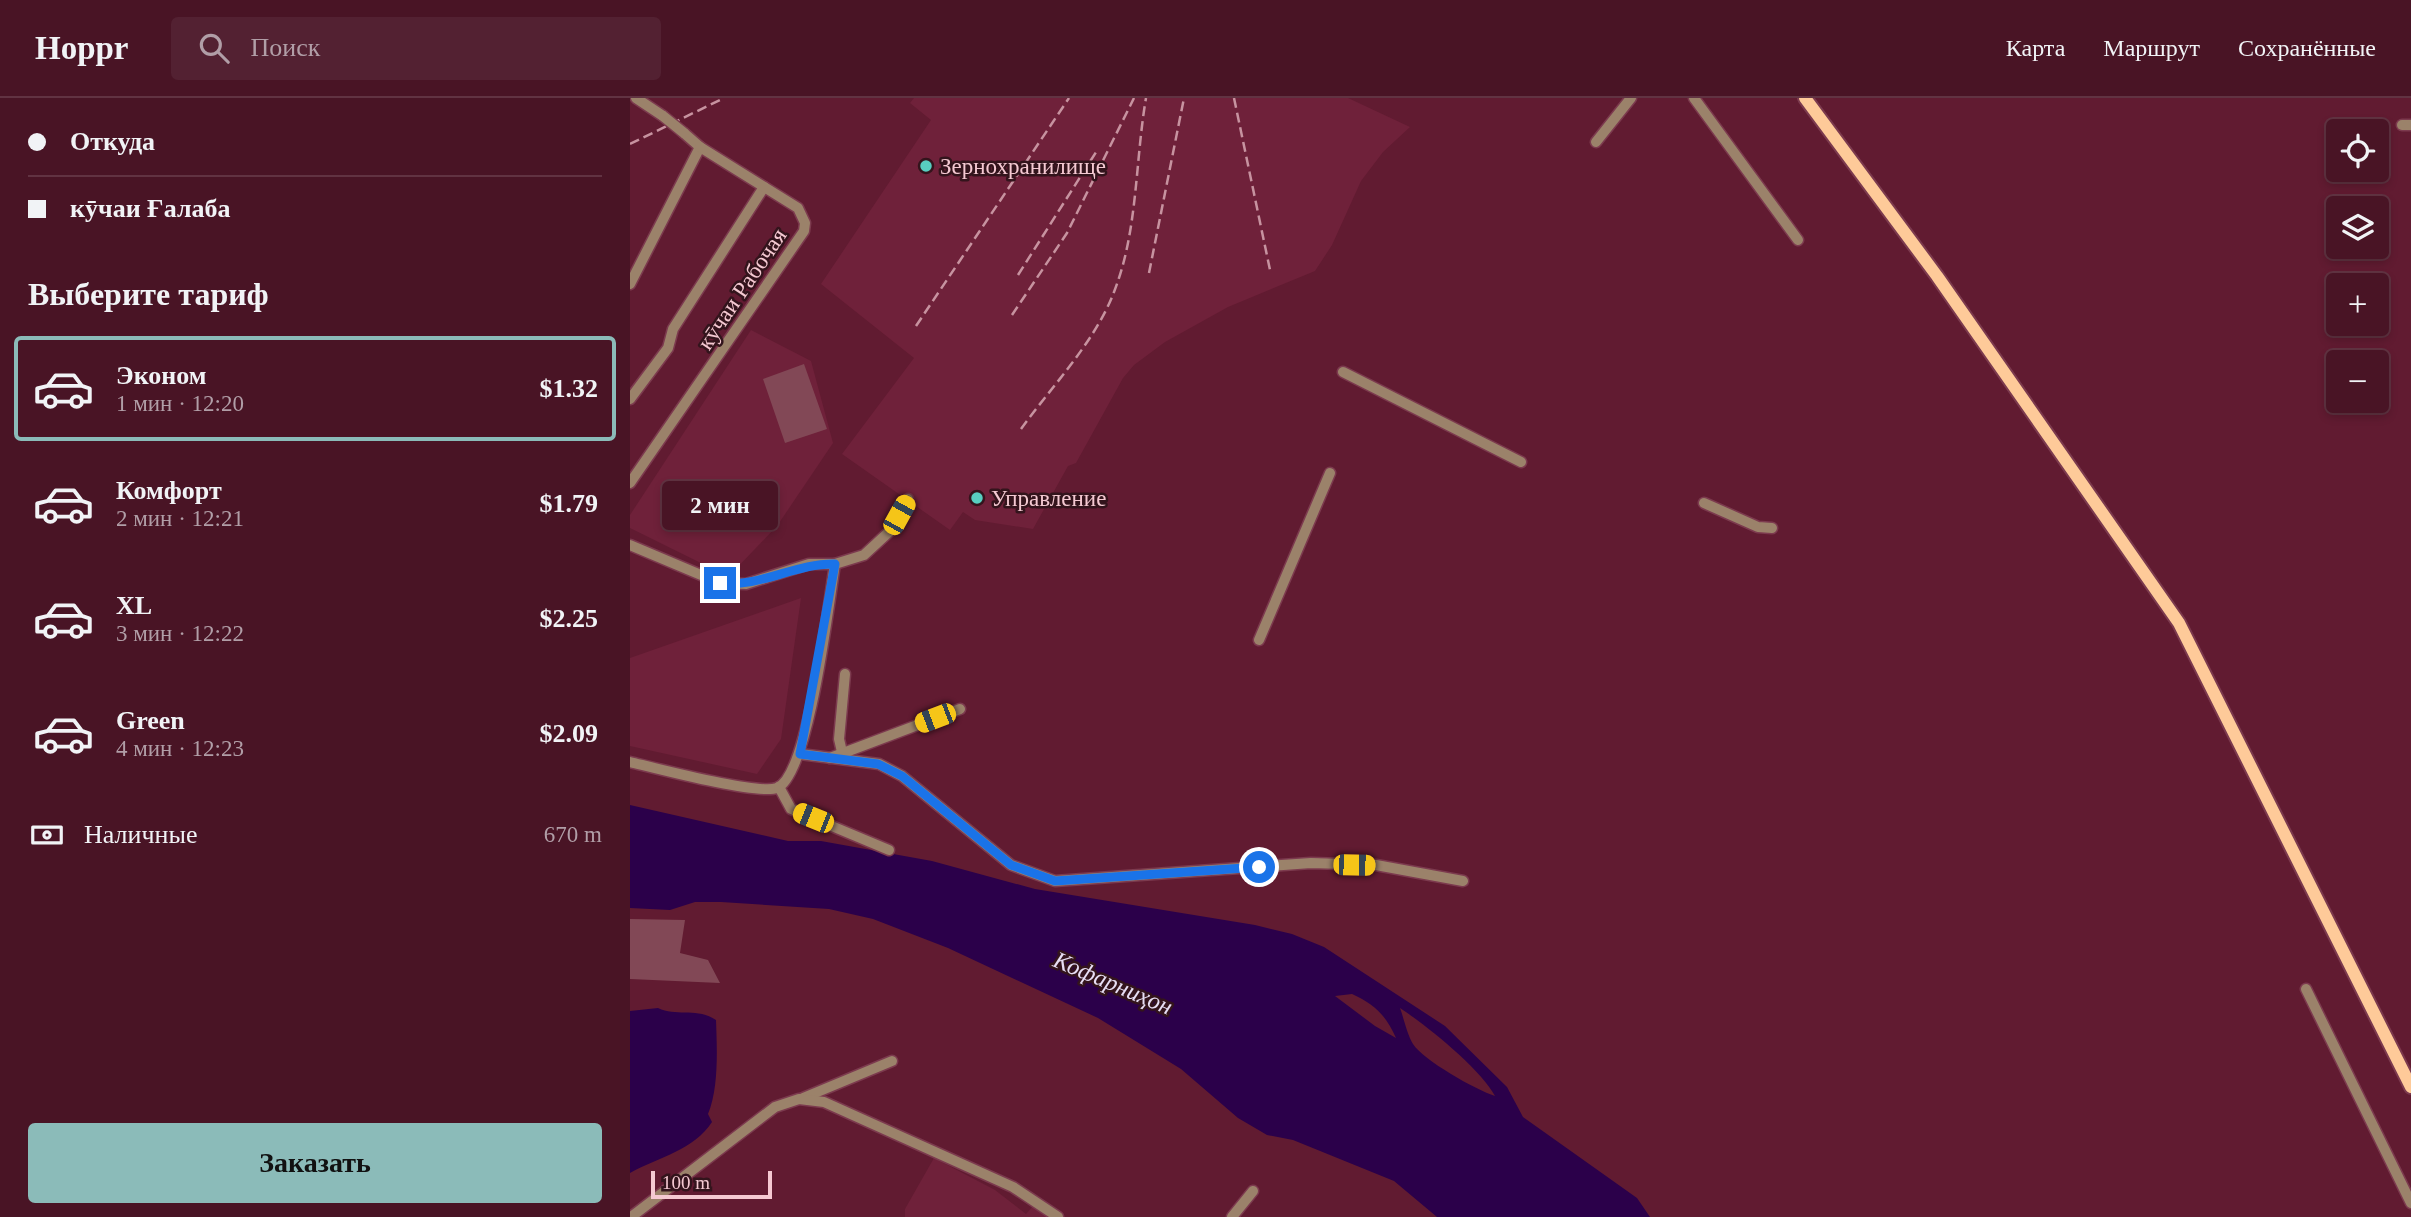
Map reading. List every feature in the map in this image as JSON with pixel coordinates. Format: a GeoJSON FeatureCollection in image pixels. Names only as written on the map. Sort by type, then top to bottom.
{"type":"FeatureCollection","features":[{"type":"Feature","properties":{"kind":"main road"},"geometry":{"type":"LineString","coordinates":[[1805,98],[1945,286],[2179,623],[2411,1087]]}},
{"type":"Feature","properties":{"kind":"street","name":"кӯчаи Рабочая"},"geometry":{"type":"LineString","coordinates":[[630,483],[804,231],[805,223],[798,208],[700,147],[663,116],[636,98]]}},
{"type":"Feature","properties":{"kind":"street"},"geometry":{"type":"LineString","coordinates":[[1597,142],[1631,98]]}},
{"type":"Feature","properties":{"kind":"street"},"geometry":{"type":"LineString","coordinates":[[1694,98],[1798,240]]}},
{"type":"Feature","properties":{"kind":"street"},"geometry":{"type":"LineString","coordinates":[[630,284],[700,147]]}},
{"type":"Feature","properties":{"kind":"street"},"geometry":{"type":"LineString","coordinates":[[630,399],[668,348],[673,328],[764,187]]}},
{"type":"Feature","properties":{"kind":"street"},"geometry":{"type":"LineString","coordinates":[[1343,372],[1521,462]]}},
{"type":"Feature","properties":{"kind":"street"},"geometry":{"type":"LineString","coordinates":[[1259,640],[1330,473]]}},
{"type":"Feature","properties":{"kind":"street"},"geometry":{"type":"LineString","coordinates":[[630,545],[720,583],[735,585],[808,564],[835,564],[864,555],[878,545],[890,531],[908,499]]}},
{"type":"Feature","properties":{"kind":"street"},"geometry":{"type":"LineString","coordinates":[[1704,503],[1758,527],[1772,528]]}},
{"type":"Feature","properties":{"kind":"street"},"geometry":{"type":"LineString","coordinates":[[630,762],[749,787],[779,787],[787,781],[800,754],[835,564]]}},
{"type":"Feature","properties":{"kind":"street"},"geometry":{"type":"LineString","coordinates":[[842,752],[839,739],[845,674]]}},
{"type":"Feature","properties":{"kind":"street"},"geometry":{"type":"LineString","coordinates":[[830,758],[960,709]]}},
{"type":"Feature","properties":{"kind":"street"},"geometry":{"type":"LineString","coordinates":[[800,754],[878,764],[902,776],[1011,865],[1055,881],[1311,863],[1376,865],[1463,881]]}},
{"type":"Feature","properties":{"kind":"street"},"geometry":{"type":"LineString","coordinates":[[779,787],[791,809],[889,850]]}},
{"type":"Feature","properties":{"kind":"street"},"geometry":{"type":"LineString","coordinates":[[2306,989],[2411,1203]]}},
{"type":"Feature","properties":{"kind":"street"},"geometry":{"type":"LineString","coordinates":[[632,1217],[760,1116],[892,1061]]}},
{"type":"Feature","properties":{"kind":"street"},"geometry":{"type":"LineString","coordinates":[[799,1099],[824,1102],[1013,1187],[1058,1217]]}},
{"type":"Feature","properties":{"kind":"street"},"geometry":{"type":"LineString","coordinates":[[1232,1217],[1253,1191]]}},
{"type":"Feature","properties":{"kind":"shaded area"},"geometry":{"type":"Polygon","coordinates":[[[914,98],[1348,98],[1410,127],[1383,152],[1361,181],[1332,245],[1315,271],[1228,307],[1165,342],[1134,365],[1123,378],[1076,463],[1068,466],[1033,529],[975,520],[963,512],[950,530],[842,454],[914,358],[821,284],[931,120],[910,103],[914,98]]]}},
{"type":"Feature","properties":{"kind":"shaded area"},"geometry":{"type":"Polygon","coordinates":[[[751,330],[811,361],[833,443],[777,526],[732,573],[711,568],[630,528],[630,515],[751,330]]]}},
{"type":"Feature","properties":{"kind":"shaded area"},"geometry":{"type":"Polygon","coordinates":[[[804,364],[827,429],[785,443],[763,379],[804,364]]]}},
{"type":"Feature","properties":{"kind":"shaded area"},"geometry":{"type":"Polygon","coordinates":[[[801,598],[781,739],[757,774],[630,746],[630,658],[801,598]]]}},
{"type":"Feature","properties":{"kind":"shaded area"},"geometry":{"type":"Polygon","coordinates":[[[630,919],[685,920],[680,953],[708,960],[720,983],[630,979],[630,919]]]}},
{"type":"Feature","properties":{"kind":"shaded area"},"geometry":{"type":"Polygon","coordinates":[[[934,1158],[995,1190],[1026,1214],[1033,1206],[1049,1217],[905,1217],[905,1209],[934,1158]]]}},
{"type":"Feature","properties":{"kind":"water","name":"Кофарниҳон"},"geometry":{"type":"Polygon","coordinates":[[[630,805],[788,841],[821,841],[932,861],[1035,889],[1255,925],[1292,934],[1324,947],[1445,1026],[1507,1087],[1523,1117],[1637,1198],[1650,1217],[1437,1217],[1394,1181],[1293,1140],[1267,1135],[1238,1118],[1181,1069],[1098,1018],[948,948],[873,919],[829,909],[721,902],[695,902],[670,910],[630,908],[630,805]],[[1352,994],[1335,996],[1396,1038],[1378,1011],[1352,994]],[[1400,1008],[1411,1040],[1419,1051],[1451,1074],[1495,1096],[1466,1061],[1400,1008]]]}},
{"type":"Feature","properties":{"kind":"water"},"geometry":{"type":"Polygon","coordinates":[[[658,1008],[701,1014],[716,1020],[716,1080],[708,1114],[712,1122],[696,1140],[630,1173],[630,1011],[658,1008]]]}},
{"type":"Feature","properties":{"kind":"railway"},"geometry":{"type":"LineString","coordinates":[[630,144],[724,98]]}},
{"type":"Feature","properties":{"kind":"railway"},"geometry":{"type":"LineString","coordinates":[[916,326],[1069,98]]}},
{"type":"Feature","properties":{"kind":"railway"},"geometry":{"type":"LineString","coordinates":[[1012,315],[1067,233],[1134,98]]}},
{"type":"Feature","properties":{"kind":"railway"},"geometry":{"type":"LineString","coordinates":[[1021,429],[1084,346],[1114,292],[1122,269],[1132,221],[1146,98]]}},
{"type":"Feature","properties":{"kind":"railway"},"geometry":{"type":"LineString","coordinates":[[1149,273],[1184,98]]}},
{"type":"Feature","properties":{"kind":"railway"},"geometry":{"type":"LineString","coordinates":[[1234,98],[1270,270]]}},
{"type":"Feature","properties":{"kind":"railway"},"geometry":{"type":"LineString","coordinates":[[1018,275],[1098,149]]}},
{"type":"Feature","properties":{"kind":"place","name":"Зернохранилище"},"geometry":{"type":"Point","coordinates":[926,166]}},
{"type":"Feature","properties":{"kind":"place","name":"Управление"},"geometry":{"type":"Point","coordinates":[977,498]}},
{"type":"Feature","properties":{"kind":"route"},"geometry":{"type":"LineString","coordinates":[[720,583],[746,584],[808,564],[835,564],[807,730],[800,754],[878,764],[902,776],[1011,865],[1032,875],[1055,881],[1259,867]]}}]}
